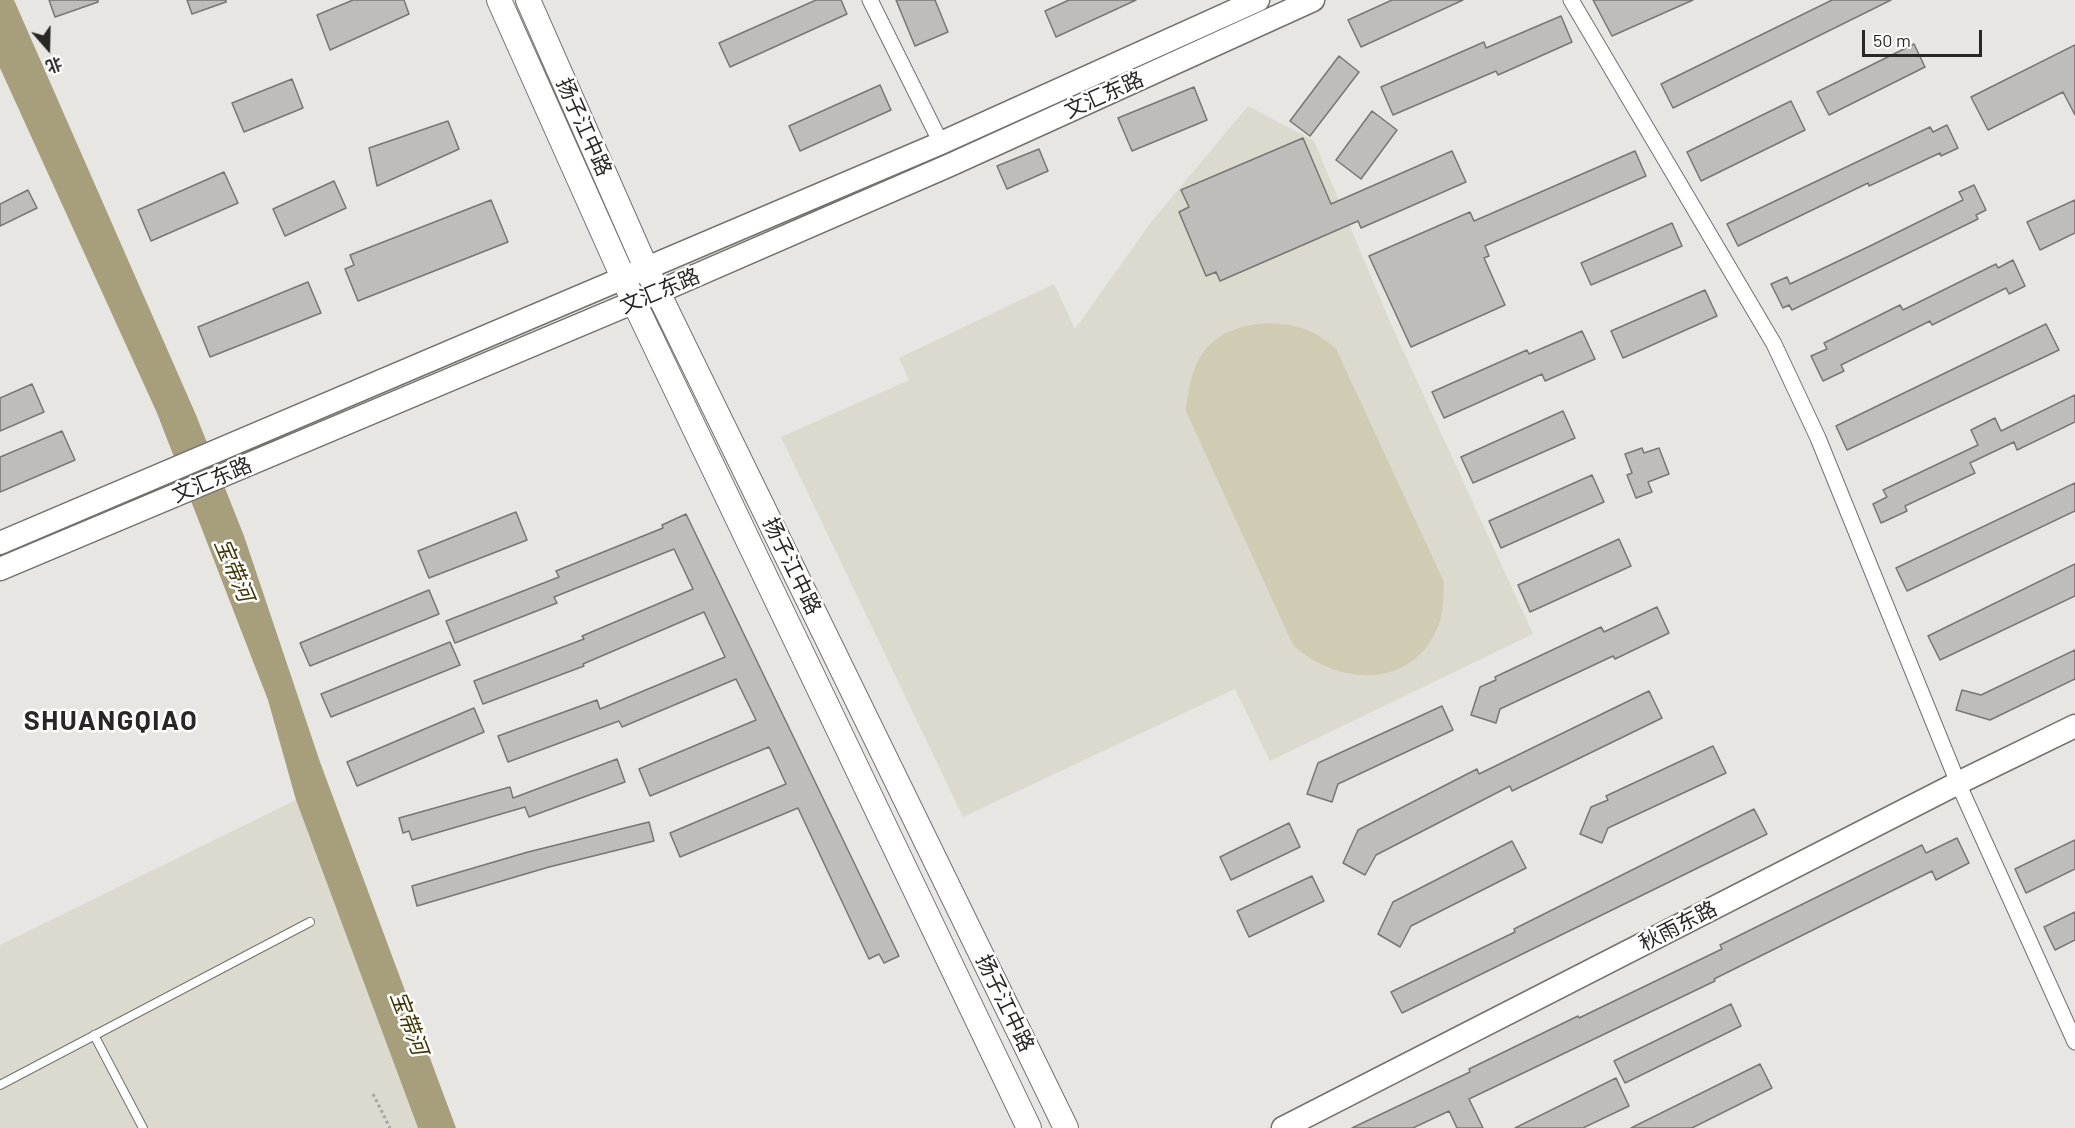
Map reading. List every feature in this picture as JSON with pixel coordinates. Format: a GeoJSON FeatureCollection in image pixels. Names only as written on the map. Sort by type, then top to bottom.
{"type":"FeatureCollection","features":[{"type":"Feature","properties":{"kind":"main road","name":"扬子江中路"},"geometry":{"type":"LineString","coordinates":[[499,0],[623,279],[1029,1128]]}},
{"type":"Feature","properties":{"kind":"main road","name":"扬子江中路"},"geometry":{"type":"LineString","coordinates":[[528,0],[647,270],[1066,1128]]}},
{"type":"Feature","properties":{"kind":"main road","name":"文汇东路"},"geometry":{"type":"LineString","coordinates":[[0,543],[647,270],[941,143],[1257,0]]}},
{"type":"Feature","properties":{"kind":"main road","name":"文汇东路"},"geometry":{"type":"LineString","coordinates":[[0,569],[658,292],[950,165],[1313,0]]}},
{"type":"Feature","properties":{"kind":"main road","name":"秋雨东路"},"geometry":{"type":"LineString","coordinates":[[1283,1128],[1958,783],[2075,726]]}},
{"type":"Feature","properties":{"kind":"street"},"geometry":{"type":"LineString","coordinates":[[870,0],[941,143]]}},
{"type":"Feature","properties":{"kind":"street"},"geometry":{"type":"LineString","coordinates":[[1571,0],[1774,344],[1818,438],[1958,783],[2075,1042]]}},
{"type":"Feature","properties":{"kind":"lane"},"geometry":{"type":"LineString","coordinates":[[0,1085],[310,922]]}},
{"type":"Feature","properties":{"kind":"lane"},"geometry":{"type":"LineString","coordinates":[[94,1035],[143,1128]]}},
{"type":"Feature","properties":{"kind":"path"},"geometry":{"type":"LineString","coordinates":[[373,1094],[390,1128]]}},
{"type":"Feature","properties":{"kind":"shaded area"},"geometry":{"type":"Polygon","coordinates":[[[1248,106],[1314,141],[1391,324],[1533,634],[1270,761],[1235,689],[963,817],[781,437],[909,380],[899,358],[1054,284],[1075,329],[1152,221],[1248,106]]]}},
{"type":"Feature","properties":{"kind":"shaded area"},"geometry":{"type":"Polygon","coordinates":[[[1268,323],[1305,329],[1321,337],[1336,349],[1444,582],[1442,613],[1436,631],[1424,650],[1408,664],[1390,672],[1370,675],[1349,674],[1329,668],[1310,658],[1293,645],[1186,411],[1193,375],[1207,348],[1218,338],[1231,331],[1268,323]]]}},
{"type":"Feature","properties":{"kind":"shaded area"},"geometry":{"type":"Polygon","coordinates":[[[296,800],[418,1128],[0,1128],[0,945],[296,800]]]}},
{"type":"Feature","properties":{"kind":"water","name":"宝带河"},"geometry":{"type":"Polygon","coordinates":[[[0,0],[14,0],[196,415],[244,536],[320,762],[456,1128],[418,1128],[296,800],[268,700],[157,413],[0,68],[0,0]]]}},
{"type":"Feature","properties":{"kind":"building"},"geometry":{"type":"Polygon","coordinates":[[[49,0],[98,0],[98,2],[55,17],[49,0]]]}},
{"type":"Feature","properties":{"kind":"building"},"geometry":{"type":"Polygon","coordinates":[[[187,0],[226,0],[226,2],[192,14],[187,0]]]}},
{"type":"Feature","properties":{"kind":"building"},"geometry":{"type":"Polygon","coordinates":[[[353,0],[404,0],[409,14],[330,50],[317,15],[353,0]]]}},
{"type":"Feature","properties":{"kind":"building"},"geometry":{"type":"Polygon","coordinates":[[[816,0],[841,0],[847,14],[730,67],[719,43],[816,0]]]}},
{"type":"Feature","properties":{"kind":"building"},"geometry":{"type":"Polygon","coordinates":[[[896,0],[935,0],[948,32],[915,46],[896,0]]]}},
{"type":"Feature","properties":{"kind":"building"},"geometry":{"type":"Polygon","coordinates":[[[1069,0],[1136,0],[1056,37],[1045,11],[1069,0]]]}},
{"type":"Feature","properties":{"kind":"building"},"geometry":{"type":"Polygon","coordinates":[[[1392,0],[1463,0],[1361,47],[1348,20],[1392,0]]]}},
{"type":"Feature","properties":{"kind":"building"},"geometry":{"type":"Polygon","coordinates":[[[1593,0],[1693,0],[1612,36],[1593,0]]]}},
{"type":"Feature","properties":{"kind":"building"},"geometry":{"type":"Polygon","coordinates":[[[1832,0],[1891,0],[1673,108],[1661,84],[1832,0]]]}},
{"type":"Feature","properties":{"kind":"building"},"geometry":{"type":"Polygon","coordinates":[[[1561,16],[1572,42],[1498,75],[1496,71],[1393,115],[1381,87],[1484,42],[1486,48],[1561,16]]]}},
{"type":"Feature","properties":{"kind":"building"},"geometry":{"type":"Polygon","coordinates":[[[1914,44],[1925,67],[1829,115],[1817,92],[1914,44]]]}},
{"type":"Feature","properties":{"kind":"building"},"geometry":{"type":"Polygon","coordinates":[[[2075,45],[2075,115],[2063,92],[1988,130],[1971,97],[2075,45]]]}},
{"type":"Feature","properties":{"kind":"building"},"geometry":{"type":"Polygon","coordinates":[[[1339,56],[1359,72],[1310,136],[1290,121],[1339,56]]]}},
{"type":"Feature","properties":{"kind":"building"},"geometry":{"type":"Polygon","coordinates":[[[292,79],[303,108],[244,132],[232,103],[292,79]]]}},
{"type":"Feature","properties":{"kind":"building"},"geometry":{"type":"Polygon","coordinates":[[[880,85],[891,110],[800,151],[789,126],[880,85]]]}},
{"type":"Feature","properties":{"kind":"building"},"geometry":{"type":"Polygon","coordinates":[[[1194,87],[1207,120],[1132,151],[1118,118],[1194,87]]]}},
{"type":"Feature","properties":{"kind":"building"},"geometry":{"type":"Polygon","coordinates":[[[1791,101],[1805,130],[1701,181],[1687,152],[1791,101]]]}},
{"type":"Feature","properties":{"kind":"building"},"geometry":{"type":"Polygon","coordinates":[[[1372,111],[1397,130],[1361,179],[1336,160],[1372,111]]]}},
{"type":"Feature","properties":{"kind":"building"},"geometry":{"type":"Polygon","coordinates":[[[448,121],[459,149],[377,186],[369,148],[448,121]]]}},
{"type":"Feature","properties":{"kind":"building"},"geometry":{"type":"Polygon","coordinates":[[[1947,125],[1958,148],[1941,156],[1940,153],[1869,186],[1868,183],[1738,246],[1727,224],[1930,127],[1933,132],[1947,125]]]}},
{"type":"Feature","properties":{"kind":"building"},"geometry":{"type":"Polygon","coordinates":[[[1303,138],[1331,204],[1452,151],[1466,182],[1361,228],[1358,221],[1220,281],[1216,272],[1206,276],[1179,212],[1189,207],[1181,190],[1303,138]]]}},
{"type":"Feature","properties":{"kind":"building"},"geometry":{"type":"Polygon","coordinates":[[[1039,149],[1048,171],[1007,189],[997,166],[1039,149]]]}},
{"type":"Feature","properties":{"kind":"building"},"geometry":{"type":"Polygon","coordinates":[[[1635,151],[1646,176],[1485,246],[1489,256],[1484,258],[1505,305],[1411,347],[1369,256],[1470,212],[1474,221],[1635,151]]]}},
{"type":"Feature","properties":{"kind":"building"},"geometry":{"type":"Polygon","coordinates":[[[224,172],[238,203],[151,241],[138,210],[224,172]]]}},
{"type":"Feature","properties":{"kind":"building"},"geometry":{"type":"Polygon","coordinates":[[[334,181],[346,208],[285,236],[273,209],[334,181]]]}},
{"type":"Feature","properties":{"kind":"building"},"geometry":{"type":"Polygon","coordinates":[[[1974,185],[1986,210],[1976,215],[1978,219],[1792,310],[1789,305],[1783,308],[1771,284],[1787,277],[1790,284],[1868,247],[1963,200],[1959,192],[1974,185]]]}},
{"type":"Feature","properties":{"kind":"building"},"geometry":{"type":"Polygon","coordinates":[[[28,190],[37,208],[0,226],[0,204],[28,190]]]}},
{"type":"Feature","properties":{"kind":"building"},"geometry":{"type":"Polygon","coordinates":[[[491,200],[508,242],[358,301],[345,269],[354,265],[350,255],[491,200]]]}},
{"type":"Feature","properties":{"kind":"building"},"geometry":{"type":"Polygon","coordinates":[[[2075,200],[2075,233],[2040,250],[2027,222],[2075,200]]]}},
{"type":"Feature","properties":{"kind":"building"},"geometry":{"type":"Polygon","coordinates":[[[1672,223],[1682,246],[1591,285],[1581,263],[1672,223]]]}},
{"type":"Feature","properties":{"kind":"building"},"geometry":{"type":"Polygon","coordinates":[[[2013,260],[2025,286],[2009,294],[2006,288],[1932,325],[1930,321],[1841,365],[1844,371],[1823,381],[1811,356],[1827,349],[1824,343],[1900,305],[1903,310],[1996,264],[1998,268],[2013,260]]]}},
{"type":"Feature","properties":{"kind":"building"},"geometry":{"type":"Polygon","coordinates":[[[308,282],[321,313],[210,357],[198,327],[308,282]]]}},
{"type":"Feature","properties":{"kind":"building"},"geometry":{"type":"Polygon","coordinates":[[[1705,290],[1717,316],[1623,358],[1611,331],[1705,290]]]}},
{"type":"Feature","properties":{"kind":"building"},"geometry":{"type":"Polygon","coordinates":[[[2046,324],[2059,350],[1847,450],[1836,426],[2046,324]]]}},
{"type":"Feature","properties":{"kind":"building"},"geometry":{"type":"Polygon","coordinates":[[[1582,331],[1595,359],[1545,381],[1542,374],[1444,418],[1432,392],[1527,350],[1529,354],[1582,331]]]}},
{"type":"Feature","properties":{"kind":"building"},"geometry":{"type":"Polygon","coordinates":[[[32,384],[44,412],[0,431],[0,398],[32,384]]]}},
{"type":"Feature","properties":{"kind":"building"},"geometry":{"type":"Polygon","coordinates":[[[2075,395],[2075,422],[2017,450],[2014,442],[1970,463],[1975,473],[1905,506],[1907,511],[1881,523],[1873,504],[1887,497],[1883,490],[1978,445],[1971,430],[1995,418],[2001,431],[2075,395]]]}},
{"type":"Feature","properties":{"kind":"building"},"geometry":{"type":"Polygon","coordinates":[[[1563,411],[1575,438],[1473,483],[1461,457],[1563,411]]]}},
{"type":"Feature","properties":{"kind":"building"},"geometry":{"type":"Polygon","coordinates":[[[62,431],[75,460],[0,492],[0,457],[62,431]]]}},
{"type":"Feature","properties":{"kind":"building"},"geometry":{"type":"Polygon","coordinates":[[[1642,448],[1644,453],[1659,448],[1669,474],[1648,482],[1652,492],[1636,498],[1627,475],[1632,473],[1625,454],[1642,448]]]}},
{"type":"Feature","properties":{"kind":"building"},"geometry":{"type":"Polygon","coordinates":[[[1592,475],[1604,502],[1501,548],[1489,521],[1592,475]]]}},
{"type":"Feature","properties":{"kind":"building"},"geometry":{"type":"Polygon","coordinates":[[[2075,483],[2075,511],[1907,591],[1896,568],[2075,483]]]}},
{"type":"Feature","properties":{"kind":"building"},"geometry":{"type":"Polygon","coordinates":[[[516,512],[527,540],[429,578],[418,551],[516,512]]]}},
{"type":"Feature","properties":{"kind":"building"},"geometry":{"type":"Polygon","coordinates":[[[686,514],[899,956],[884,963],[879,954],[869,959],[798,808],[680,857],[670,833],[786,784],[769,747],[650,796],[639,769],[756,720],[736,679],[622,727],[619,721],[508,762],[498,736],[597,700],[600,709],[725,657],[704,612],[583,664],[584,666],[483,704],[474,681],[584,639],[582,636],[693,589],[674,549],[554,597],[557,603],[455,643],[446,621],[559,577],[556,571],[663,528],[662,525],[686,514]]]}},
{"type":"Feature","properties":{"kind":"building"},"geometry":{"type":"Polygon","coordinates":[[[1619,539],[1631,566],[1530,612],[1518,585],[1619,539]]]}},
{"type":"Feature","properties":{"kind":"building"},"geometry":{"type":"Polygon","coordinates":[[[2075,564],[2075,596],[1940,660],[1928,636],[2075,564]]]}},
{"type":"Feature","properties":{"kind":"building"},"geometry":{"type":"Polygon","coordinates":[[[429,590],[439,614],[310,666],[300,643],[429,590]]]}},
{"type":"Feature","properties":{"kind":"building"},"geometry":{"type":"Polygon","coordinates":[[[1657,607],[1669,633],[1615,659],[1613,656],[1500,709],[1496,723],[1471,715],[1480,687],[1496,680],[1495,677],[1601,627],[1604,632],[1657,607]]]}},
{"type":"Feature","properties":{"kind":"building"},"geometry":{"type":"Polygon","coordinates":[[[450,642],[460,665],[331,717],[321,694],[450,642]]]}},
{"type":"Feature","properties":{"kind":"building"},"geometry":{"type":"Polygon","coordinates":[[[2075,650],[2075,679],[1990,720],[1956,710],[1962,690],[1981,695],[2075,650]]]}},
{"type":"Feature","properties":{"kind":"building"},"geometry":{"type":"Polygon","coordinates":[[[1649,691],[1662,718],[1512,791],[1510,786],[1376,855],[1365,875],[1343,863],[1358,830],[1477,769],[1479,774],[1649,691]]]}},
{"type":"Feature","properties":{"kind":"building"},"geometry":{"type":"Polygon","coordinates":[[[1442,706],[1453,730],[1338,784],[1332,802],[1307,794],[1318,763],[1442,706]]]}},
{"type":"Feature","properties":{"kind":"building"},"geometry":{"type":"Polygon","coordinates":[[[474,708],[484,732],[357,786],[347,762],[474,708]]]}},
{"type":"Feature","properties":{"kind":"building"},"geometry":{"type":"Polygon","coordinates":[[[1713,746],[1726,773],[1608,828],[1602,843],[1580,834],[1591,807],[1608,800],[1606,796],[1713,746]]]}},
{"type":"Feature","properties":{"kind":"building"},"geometry":{"type":"Polygon","coordinates":[[[617,759],[625,782],[529,817],[525,807],[412,840],[409,831],[403,833],[399,818],[510,787],[513,798],[617,759]]]}},
{"type":"Feature","properties":{"kind":"building"},"geometry":{"type":"Polygon","coordinates":[[[1754,809],[1767,834],[1402,1013],[1391,992],[1515,932],[1514,929],[1754,809]]]}},
{"type":"Feature","properties":{"kind":"building"},"geometry":{"type":"Polygon","coordinates":[[[649,822],[654,841],[549,867],[417,906],[412,886],[528,852],[649,822]]]}},
{"type":"Feature","properties":{"kind":"building"},"geometry":{"type":"Polygon","coordinates":[[[1289,823],[1300,847],[1231,880],[1220,857],[1289,823]]]}},
{"type":"Feature","properties":{"kind":"building"},"geometry":{"type":"Polygon","coordinates":[[[1957,838],[1969,863],[1936,880],[1932,871],[1714,979],[1715,981],[1469,1099],[1483,1128],[1457,1128],[1449,1111],[1413,1128],[1352,1128],[1470,1072],[1469,1069],[1578,1016],[1579,1018],[1722,949],[1720,945],[1922,845],[1926,853],[1957,838]]]}},
{"type":"Feature","properties":{"kind":"building"},"geometry":{"type":"Polygon","coordinates":[[[2075,840],[2075,869],[2026,893],[2015,869],[2075,840]]]}},
{"type":"Feature","properties":{"kind":"building"},"geometry":{"type":"Polygon","coordinates":[[[1512,841],[1526,868],[1411,926],[1400,947],[1378,934],[1393,902],[1512,841]]]}},
{"type":"Feature","properties":{"kind":"building"},"geometry":{"type":"Polygon","coordinates":[[[1312,876],[1324,901],[1249,937],[1237,911],[1312,876]]]}},
{"type":"Feature","properties":{"kind":"building"},"geometry":{"type":"Polygon","coordinates":[[[2075,912],[2075,940],[2055,950],[2044,927],[2075,912]]]}},
{"type":"Feature","properties":{"kind":"building"},"geometry":{"type":"Polygon","coordinates":[[[1731,1004],[1741,1026],[1625,1083],[1614,1061],[1731,1004]]]}},
{"type":"Feature","properties":{"kind":"building"},"geometry":{"type":"Polygon","coordinates":[[[1760,1064],[1772,1088],[1692,1128],[1631,1128],[1760,1064]]]}},
{"type":"Feature","properties":{"kind":"building"},"geometry":{"type":"Polygon","coordinates":[[[1616,1078],[1629,1106],[1583,1128],[1515,1128],[1616,1078]]]}},
{"type":"Feature","properties":{"kind":"district","name":"SHUANGQIAO"},"geometry":{"type":"Point","coordinates":[111,721]}}]}
